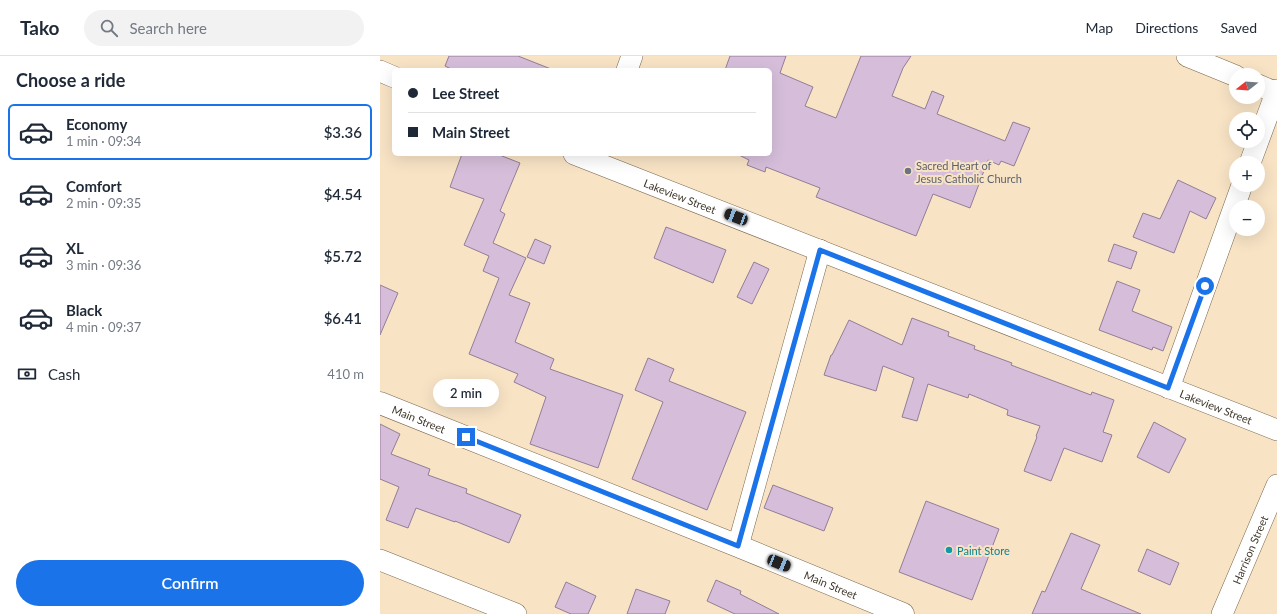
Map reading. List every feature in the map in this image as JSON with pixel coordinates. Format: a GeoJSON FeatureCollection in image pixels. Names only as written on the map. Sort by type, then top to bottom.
{"type":"FeatureCollection","features":[{"type":"Feature","properties":{"kind":"main road","name":"Main Street"},"geometry":{"type":"LineString","coordinates":[[380,403],[738,546],[903,614]]}},
{"type":"Feature","properties":{"kind":"street"},"geometry":{"type":"LineString","coordinates":[[628,68],[632,56]]}},
{"type":"Feature","properties":{"kind":"street"},"geometry":{"type":"LineString","coordinates":[[1187,56],[1229,73]]}},
{"type":"Feature","properties":{"kind":"street"},"geometry":{"type":"LineString","coordinates":[[380,71],[392,76]]}},
{"type":"Feature","properties":{"kind":"street"},"geometry":{"type":"LineString","coordinates":[[1252,156],[1272,90]]}},
{"type":"Feature","properties":{"kind":"street","name":"Lakeview Street"},"geometry":{"type":"LineString","coordinates":[[586,156],[597,158],[820,250],[1277,430]]}},
{"type":"Feature","properties":{"kind":"street"},"geometry":{"type":"LineString","coordinates":[[1168,388],[1239,192]]}},
{"type":"Feature","properties":{"kind":"street"},"geometry":{"type":"LineString","coordinates":[[738,546],[820,250]]}},
{"type":"Feature","properties":{"kind":"street","name":"Harrison Street"},"geometry":{"type":"LineString","coordinates":[[1222,614],[1277,485]]}},
{"type":"Feature","properties":{"kind":"street"},"geometry":{"type":"LineString","coordinates":[[380,560],[516,614]]}},
{"type":"Feature","properties":{"kind":"building"},"geometry":{"type":"Polygon","coordinates":[[[449,56],[518,56],[548,68],[449,68],[445,66],[449,56]]]}},
{"type":"Feature","properties":{"kind":"building"},"geometry":{"type":"Polygon","coordinates":[[[730,56],[786,56],[780,73],[813,87],[805,106],[836,118],[861,56],[911,56],[903,68],[892,96],[925,109],[932,91],[944,96],[937,114],[1005,141],[1013,122],[1030,128],[1014,166],[1001,161],[999,165],[988,160],[970,208],[933,194],[916,236],[816,197],[820,188],[766,167],[765,172],[747,165],[749,160],[741,156],[772,156],[772,68],[726,68],[730,56]]]}},
{"type":"Feature","properties":{"kind":"building"},"geometry":{"type":"Polygon","coordinates":[[[461,156],[502,156],[520,163],[500,211],[505,214],[493,243],[526,258],[509,295],[530,303],[515,342],[554,359],[550,369],[623,395],[598,468],[530,444],[546,397],[514,382],[518,374],[469,354],[499,278],[483,271],[489,256],[464,245],[484,199],[450,187],[461,156]]]}},
{"type":"Feature","properties":{"kind":"building"},"geometry":{"type":"Polygon","coordinates":[[[1178,180],[1216,198],[1206,219],[1190,211],[1174,253],[1133,237],[1143,213],[1160,219],[1178,180]]]}},
{"type":"Feature","properties":{"kind":"building"},"geometry":{"type":"Polygon","coordinates":[[[666,227],[726,250],[713,283],[654,258],[666,227]]]}},
{"type":"Feature","properties":{"kind":"building"},"geometry":{"type":"Polygon","coordinates":[[[535,239],[551,246],[544,264],[527,257],[535,239]]]}},
{"type":"Feature","properties":{"kind":"building"},"geometry":{"type":"Polygon","coordinates":[[[1114,244],[1137,252],[1131,269],[1108,261],[1114,244]]]}},
{"type":"Feature","properties":{"kind":"building"},"geometry":{"type":"Polygon","coordinates":[[[754,262],[769,269],[752,304],[737,297],[754,262]]]}},
{"type":"Feature","properties":{"kind":"building"},"geometry":{"type":"Polygon","coordinates":[[[1117,281],[1140,290],[1132,311],[1172,327],[1163,351],[1153,347],[1152,350],[1099,330],[1117,281]]]}},
{"type":"Feature","properties":{"kind":"building"},"geometry":{"type":"Polygon","coordinates":[[[380,285],[398,293],[380,335],[380,285]]]}},
{"type":"Feature","properties":{"kind":"building"},"geometry":{"type":"Polygon","coordinates":[[[912,318],[949,332],[948,336],[975,346],[974,349],[1012,363],[1011,365],[1091,395],[1092,392],[1114,400],[1103,432],[1112,435],[1102,462],[1064,448],[1051,481],[1024,471],[1040,426],[1007,415],[1008,410],[969,394],[968,398],[928,384],[917,421],[902,417],[914,378],[883,366],[876,391],[824,375],[831,355],[849,320],[902,345],[912,318]]]}},
{"type":"Feature","properties":{"kind":"building"},"geometry":{"type":"Polygon","coordinates":[[[648,358],[674,369],[669,381],[746,412],[707,510],[632,479],[663,402],[635,390],[648,358]]]}},
{"type":"Feature","properties":{"kind":"building"},"geometry":{"type":"Polygon","coordinates":[[[1154,422],[1186,439],[1169,473],[1137,457],[1154,422]]]}},
{"type":"Feature","properties":{"kind":"building"},"geometry":{"type":"Polygon","coordinates":[[[380,424],[400,434],[391,454],[430,469],[428,475],[467,489],[466,493],[521,515],[509,543],[455,521],[416,508],[408,528],[386,520],[399,487],[380,479],[380,424]]]}},
{"type":"Feature","properties":{"kind":"building"},"geometry":{"type":"Polygon","coordinates":[[[773,485],[833,508],[824,531],[764,508],[773,485]]]}},
{"type":"Feature","properties":{"kind":"building","name":"Paint Store"},"geometry":{"type":"Polygon","coordinates":[[[926,501],[999,529],[972,600],[899,572],[926,501]]]}},
{"type":"Feature","properties":{"kind":"building"},"geometry":{"type":"Polygon","coordinates":[[[1071,533],[1100,545],[1081,589],[1141,614],[1032,614],[1042,591],[1045,592],[1071,533]]]}},
{"type":"Feature","properties":{"kind":"building"},"geometry":{"type":"Polygon","coordinates":[[[1147,549],[1179,563],[1170,585],[1138,571],[1147,549]]]}},
{"type":"Feature","properties":{"kind":"building"},"geometry":{"type":"Polygon","coordinates":[[[716,580],[741,591],[740,594],[779,614],[735,614],[707,601],[716,580]]]}},
{"type":"Feature","properties":{"kind":"building"},"geometry":{"type":"Polygon","coordinates":[[[566,582],[596,596],[588,614],[571,614],[555,607],[566,582]]]}},
{"type":"Feature","properties":{"kind":"building"},"geometry":{"type":"Polygon","coordinates":[[[636,589],[670,601],[665,614],[627,614],[636,589]]]}},
{"type":"Feature","properties":{"kind":"place","name":"Sacred Heart of Jesus Catholic Church"},"geometry":{"type":"Point","coordinates":[908,171]}},
{"type":"Feature","properties":{"kind":"place","name":"Paint Store"},"geometry":{"type":"Point","coordinates":[949,550]}},
{"type":"Feature","properties":{"kind":"route"},"geometry":{"type":"LineString","coordinates":[[466,437],[738,546],[820,250],[1168,388],[1205,286]]}}]}
